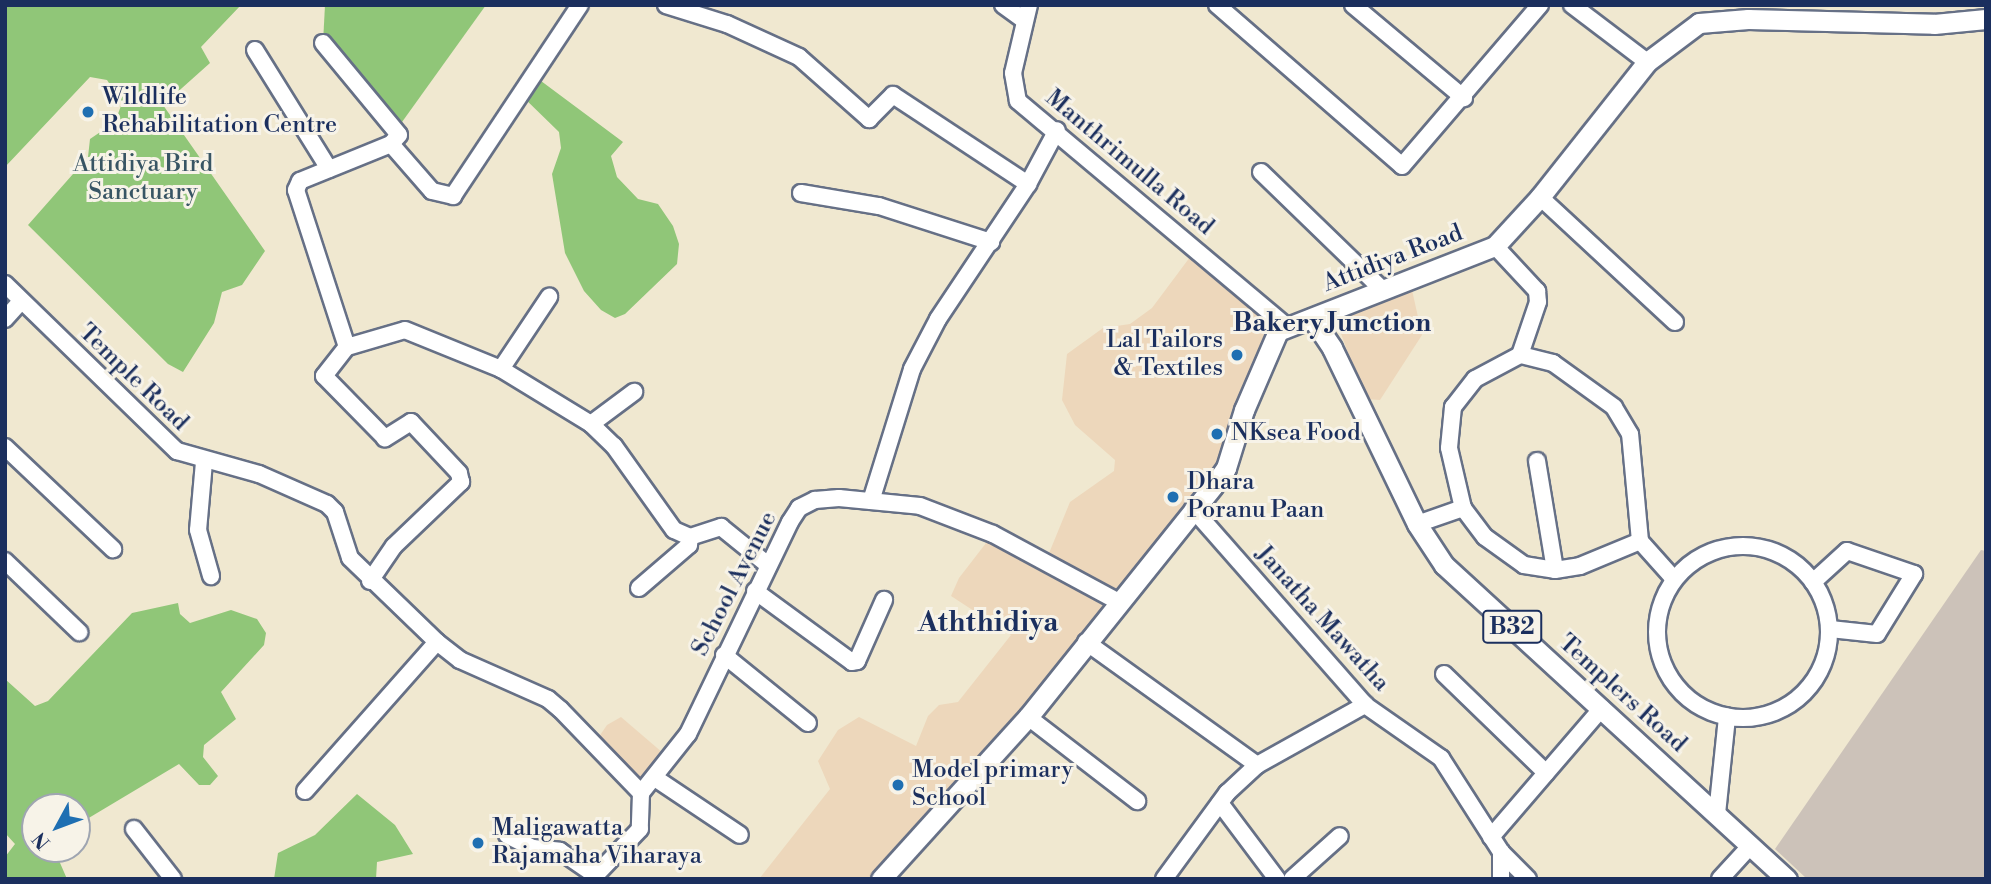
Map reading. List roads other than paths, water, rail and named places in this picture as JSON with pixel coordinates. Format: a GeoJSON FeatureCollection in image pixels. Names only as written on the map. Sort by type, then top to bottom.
{"type":"FeatureCollection","features":[{"type":"Feature","properties":{"kind":"main road","name":"Attidiya Road"},"geometry":{"type":"LineString","coordinates":[[1286,326],[1384,291],[1495,246],[1540,197],[1647,62],[1699,23],[1750,12],[1934,24],[1986,19]]}},
{"type":"Feature","properties":{"kind":"main road","name":"Templers Road"},"geometry":{"type":"LineString","coordinates":[[1312,317],[1332,348],[1417,524],[1444,565],[1787,879]]}},
{"type":"Feature","properties":{"kind":"main road"},"geometry":{"type":"LineString","coordinates":[[881,879],[1028,717],[1226,468],[1244,410],[1278,331],[1286,326]]}},
{"type":"Feature","properties":{"kind":"street"},"geometry":{"type":"LineString","coordinates":[[391,144],[432,191],[453,196],[580,5]]}},
{"type":"Feature","properties":{"kind":"street"},"geometry":{"type":"LineString","coordinates":[[666,5],[696,9],[799,57],[869,119],[893,95],[1028,184]]}},
{"type":"Feature","properties":{"kind":"street"},"geometry":{"type":"LineString","coordinates":[[1003,5],[1027,13]]}},
{"type":"Feature","properties":{"kind":"street"},"geometry":{"type":"LineString","coordinates":[[1217,5],[1402,166],[1464,98],[1540,5]]}},
{"type":"Feature","properties":{"kind":"street"},"geometry":{"type":"LineString","coordinates":[[1353,5],[1464,98]]}},
{"type":"Feature","properties":{"kind":"street"},"geometry":{"type":"LineString","coordinates":[[1582,8],[1647,62]]}},
{"type":"Feature","properties":{"kind":"street","name":"Manthrimulla Road"},"geometry":{"type":"LineString","coordinates":[[1027,13],[1013,73],[1013,95],[1286,326]]}},
{"type":"Feature","properties":{"kind":"street"},"geometry":{"type":"LineString","coordinates":[[323,43],[397,129],[398,138],[391,144],[300,180],[296,190],[347,347]]}},
{"type":"Feature","properties":{"kind":"street"},"geometry":{"type":"LineString","coordinates":[[255,51],[329,169]]}},
{"type":"Feature","properties":{"kind":"street"},"geometry":{"type":"LineString","coordinates":[[871,501],[912,369],[938,319],[1028,184],[1057,130]]}},
{"type":"Feature","properties":{"kind":"street"},"geometry":{"type":"LineString","coordinates":[[1261,172],[1384,291]]}},
{"type":"Feature","properties":{"kind":"street"},"geometry":{"type":"LineString","coordinates":[[801,193],[879,206],[991,242]]}},
{"type":"Feature","properties":{"kind":"street"},"geometry":{"type":"LineString","coordinates":[[1540,197],[1675,322]]}},
{"type":"Feature","properties":{"kind":"street"},"geometry":{"type":"LineString","coordinates":[[1495,246],[1536,291],[1538,302],[1520,355]]}},
{"type":"Feature","properties":{"kind":"street","name":"Temple Road"},"geometry":{"type":"LineString","coordinates":[[5,284],[177,452],[204,462],[259,474],[327,504],[335,512],[350,558],[370,581],[437,642],[473,667],[548,699],[640,793]]}},
{"type":"Feature","properties":{"kind":"street"},"geometry":{"type":"LineString","coordinates":[[501,369],[549,297]]}},
{"type":"Feature","properties":{"kind":"street"},"geometry":{"type":"LineString","coordinates":[[5,319],[21,301]]}},
{"type":"Feature","properties":{"kind":"street"},"geometry":{"type":"LineString","coordinates":[[370,581],[394,546],[460,482],[459,473],[411,422],[385,438],[324,376],[347,347],[405,330],[416,331],[501,369],[591,424],[614,446],[674,530],[690,537],[721,527],[768,565]]}},
{"type":"Feature","properties":{"kind":"street"},"geometry":{"type":"LineString","coordinates":[[1640,541],[1580,566],[1555,570],[1524,565],[1485,537],[1463,508],[1449,448],[1452,407],[1475,379],[1520,355],[1553,363],[1614,407],[1630,433],[1640,541],[1674,579]]}},
{"type":"Feature","properties":{"kind":"street"},"geometry":{"type":"LineString","coordinates":[[591,424],[634,392]]}},
{"type":"Feature","properties":{"kind":"street"},"geometry":{"type":"LineString","coordinates":[[5,447],[113,549]]}},
{"type":"Feature","properties":{"kind":"street"},"geometry":{"type":"LineString","coordinates":[[1537,461],[1555,570]]}},
{"type":"Feature","properties":{"kind":"street"},"geometry":{"type":"LineString","coordinates":[[204,462],[198,530],[211,576]]}},
{"type":"Feature","properties":{"kind":"street","name":"School Avenue"},"geometry":{"type":"LineString","coordinates":[[640,793],[655,778],[688,734],[768,565],[799,508],[814,500],[871,501],[920,506],[969,524],[1119,602]]}},
{"type":"Feature","properties":{"kind":"street"},"geometry":{"type":"LineString","coordinates":[[1417,524],[1463,508]]}},
{"type":"Feature","properties":{"kind":"street","name":"Janatha Mawatha"},"geometry":{"type":"LineString","coordinates":[[1194,509],[1365,705],[1441,758],[1501,852],[1528,879]]}},
{"type":"Feature","properties":{"kind":"street"},"geometry":{"type":"LineString","coordinates":[[639,587],[689,545],[690,537]]}},
{"type":"Feature","properties":{"kind":"street"},"geometry":{"type":"LineString","coordinates":[[1756,546],[1788,559],[1813,582],[1830,629],[1820,672],[1808,690],[1771,714],[1727,717],[1703,708],[1683,693],[1668,674],[1659,650],[1657,625],[1662,601],[1674,579],[1710,552],[1756,546]]}},
{"type":"Feature","properties":{"kind":"street"},"geometry":{"type":"LineString","coordinates":[[1813,582],[1847,551],[1914,574],[1877,634],[1830,629]]}},
{"type":"Feature","properties":{"kind":"street"},"geometry":{"type":"LineString","coordinates":[[5,561],[79,632]]}},
{"type":"Feature","properties":{"kind":"street"},"geometry":{"type":"LineString","coordinates":[[755,591],[852,662],[857,661],[884,600]]}},
{"type":"Feature","properties":{"kind":"street"},"geometry":{"type":"LineString","coordinates":[[305,791],[437,642]]}},
{"type":"Feature","properties":{"kind":"street"},"geometry":{"type":"LineString","coordinates":[[1086,642],[1257,765]]}},
{"type":"Feature","properties":{"kind":"street"},"geometry":{"type":"LineString","coordinates":[[724,655],[808,723]]}},
{"type":"Feature","properties":{"kind":"street"},"geometry":{"type":"LineString","coordinates":[[1444,674],[1546,773]]}},
{"type":"Feature","properties":{"kind":"street"},"geometry":{"type":"LineString","coordinates":[[1165,879],[1220,803],[1257,765],[1365,705]]}},
{"type":"Feature","properties":{"kind":"street"},"geometry":{"type":"LineString","coordinates":[[1492,837],[1602,708]]}},
{"type":"Feature","properties":{"kind":"street"},"geometry":{"type":"LineString","coordinates":[[1028,717],[1137,801]]}},
{"type":"Feature","properties":{"kind":"street"},"geometry":{"type":"LineString","coordinates":[[1717,814],[1727,717]]}},
{"type":"Feature","properties":{"kind":"street"},"geometry":{"type":"LineString","coordinates":[[655,778],[740,835]]}},
{"type":"Feature","properties":{"kind":"street"},"geometry":{"type":"LineString","coordinates":[[507,835],[533,848],[560,851],[594,877],[639,829],[640,793]]}},
{"type":"Feature","properties":{"kind":"street"},"geometry":{"type":"LineString","coordinates":[[1220,803],[1277,879]]}},
{"type":"Feature","properties":{"kind":"street"},"geometry":{"type":"LineString","coordinates":[[134,829],[173,879]]}},
{"type":"Feature","properties":{"kind":"street"},"geometry":{"type":"LineString","coordinates":[[1292,879],[1340,836]]}},
{"type":"Feature","properties":{"kind":"street"},"geometry":{"type":"LineString","coordinates":[[1720,879],[1751,845]]}},
{"type":"Feature","properties":{"kind":"street"},"geometry":{"type":"LineString","coordinates":[[1501,852],[1501,879]]}},
{"type":"Feature","properties":{"kind":"place","name":"Wildlife Rehabilitation Centre"},"geometry":{"type":"Point","coordinates":[88,112]}},
{"type":"Feature","properties":{"kind":"place","name":"Lal Tailors & Textiles"},"geometry":{"type":"Point","coordinates":[1237,355]}},
{"type":"Feature","properties":{"kind":"place","name":"NKsea Food"},"geometry":{"type":"Point","coordinates":[1217,434]}},
{"type":"Feature","properties":{"kind":"place","name":"Dhara Poranu Paan"},"geometry":{"type":"Point","coordinates":[1173,497]}},
{"type":"Feature","properties":{"kind":"place","name":"Model primary School"},"geometry":{"type":"Point","coordinates":[898,785]}},
{"type":"Feature","properties":{"kind":"place","name":"Maligawatta Rajamaha Viharaya"},"geometry":{"type":"Point","coordinates":[478,843]}},
{"type":"Feature","properties":{"kind":"district","name":"Bakery Junction"},"geometry":{"type":"Point","coordinates":[1332,324]}},
{"type":"Feature","properties":{"kind":"district","name":"Aththidiya"},"geometry":{"type":"Point","coordinates":[988,623]}},
{"type":"Feature","properties":{"kind":"park label","name":"Attidiya Bird Sanctuary"},"geometry":{"type":"Point","coordinates":[143,179]}}]}
